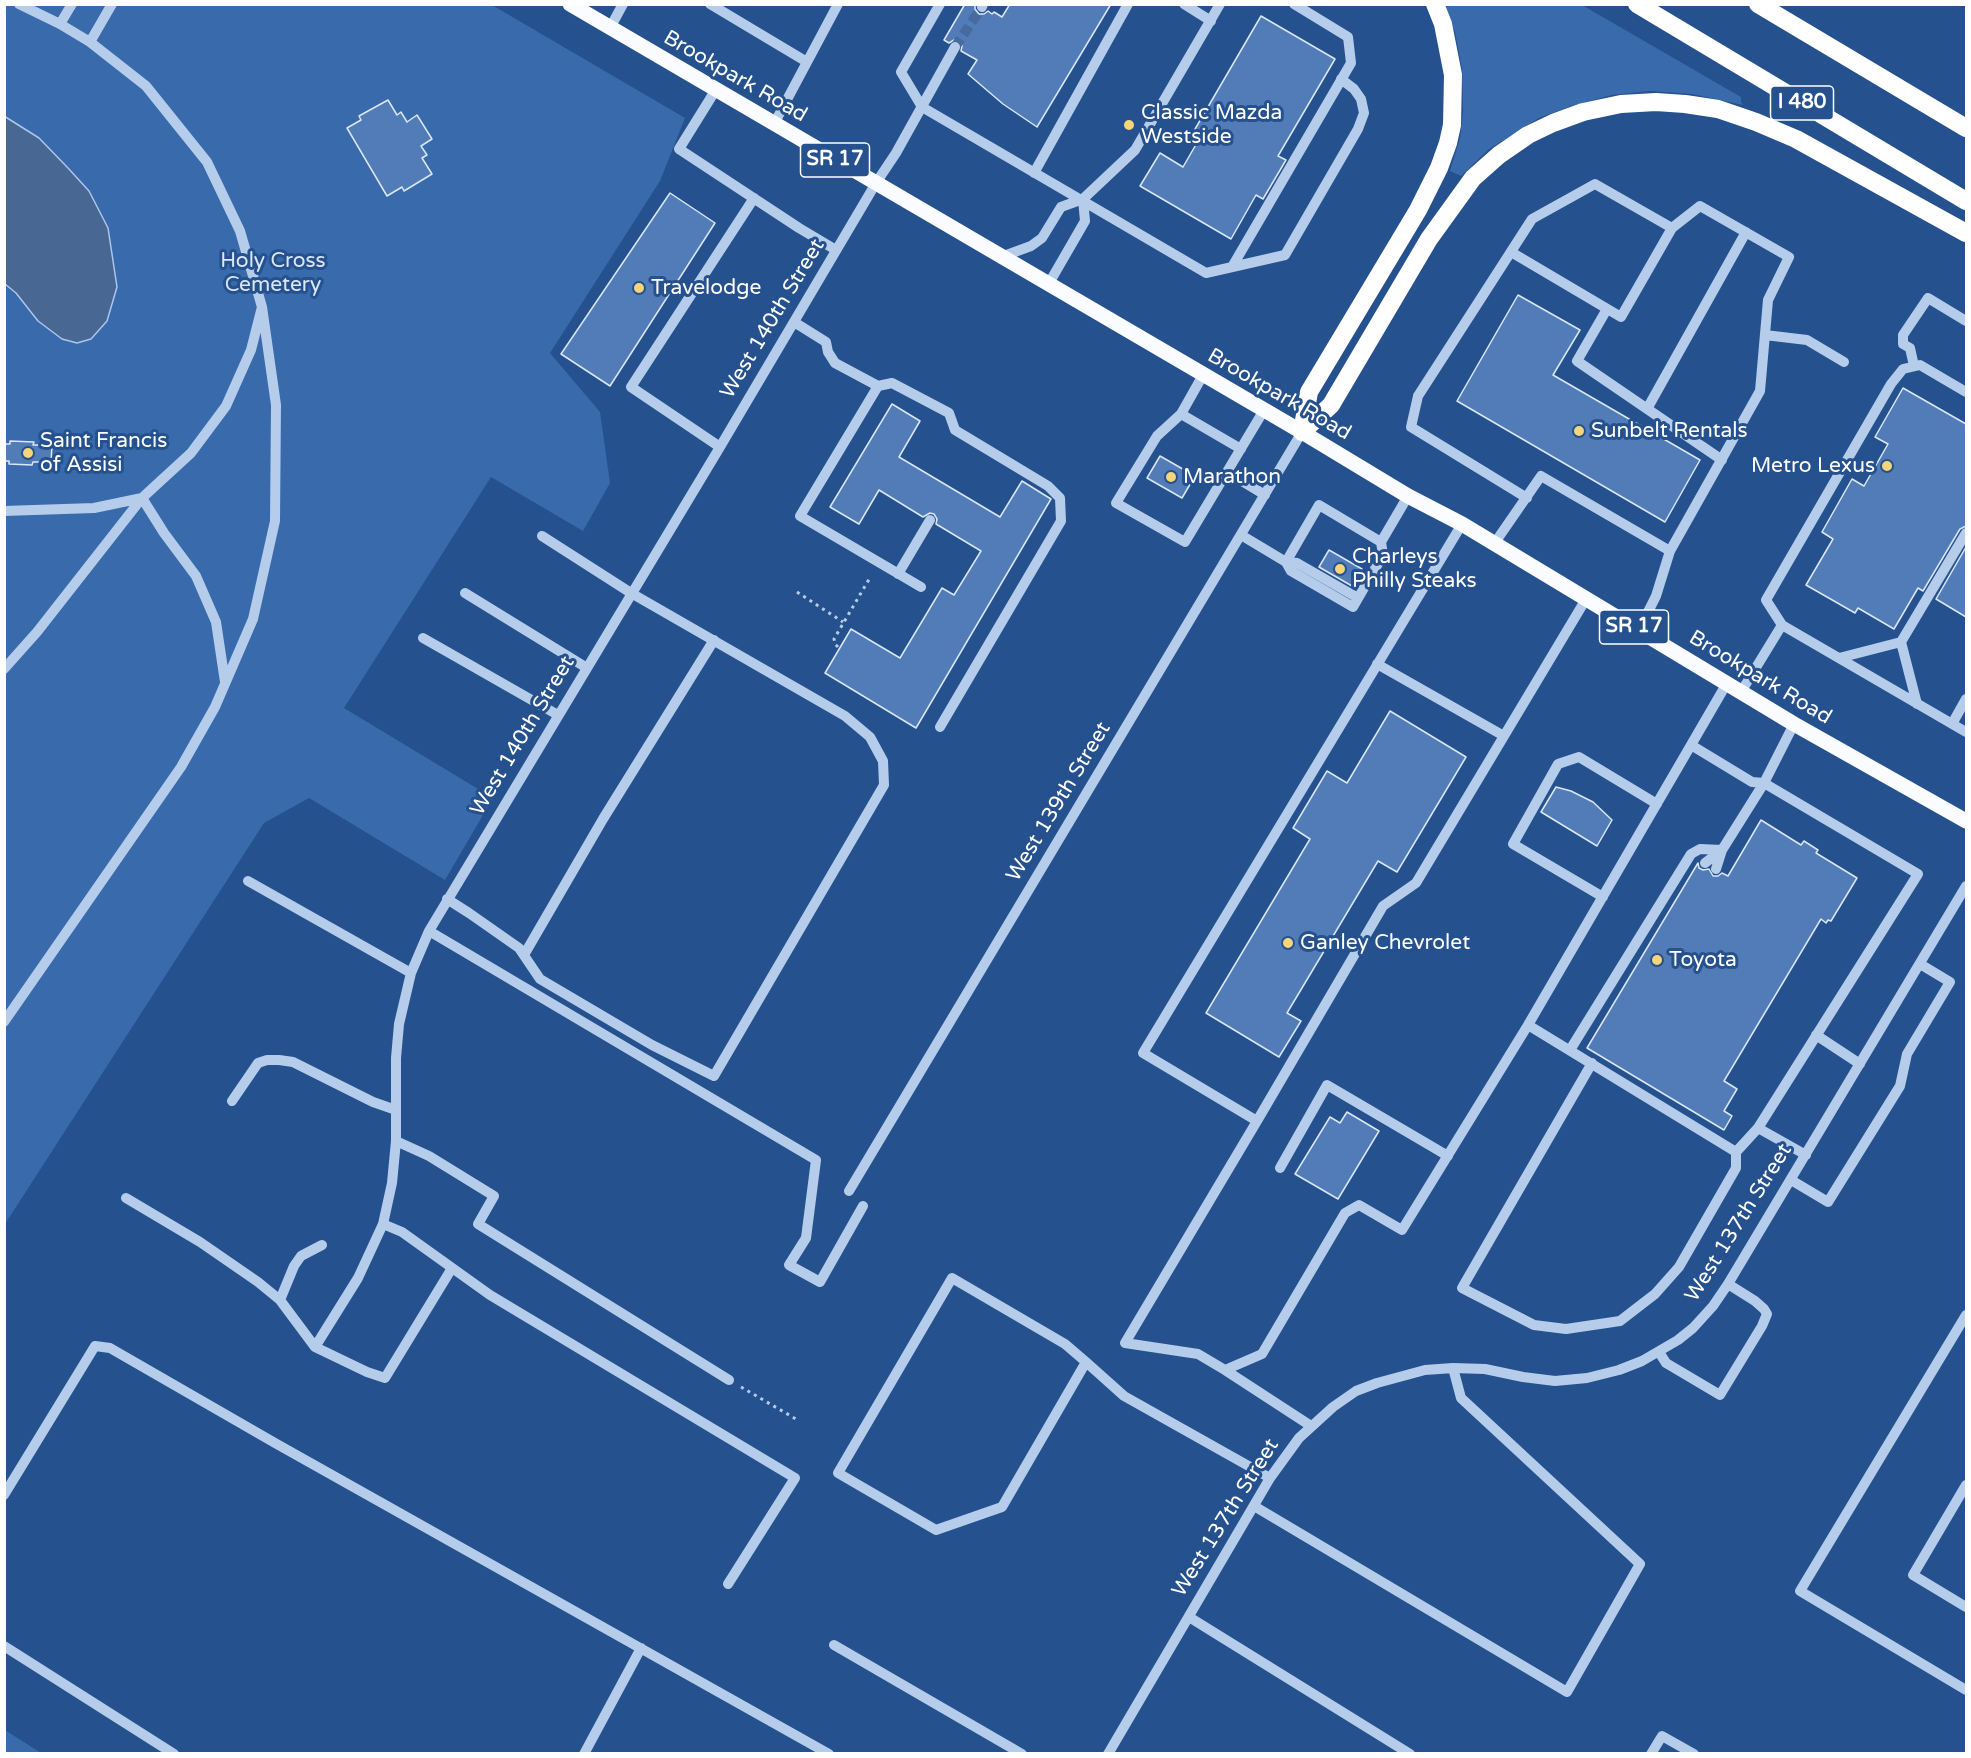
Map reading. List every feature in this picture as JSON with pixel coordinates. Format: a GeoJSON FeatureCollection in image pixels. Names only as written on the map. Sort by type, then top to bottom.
{"type":"FeatureCollection","features":[{"type":"Feature","properties":{"kind":"highway"},"geometry":{"type":"LineString","coordinates":[[1302,432],[1309,392],[1418,210],[1439,168],[1448,143],[1452,124],[1453,75],[1446,35],[1435,4]]}},
{"type":"Feature","properties":{"kind":"highway","name":"I 480"},"geometry":{"type":"LineString","coordinates":[[1637,4],[1966,201]]}},
{"type":"Feature","properties":{"kind":"highway","name":"I 480"},"geometry":{"type":"LineString","coordinates":[[1758,4],[1966,128]]}},
{"type":"Feature","properties":{"kind":"highway"},"geometry":{"type":"LineString","coordinates":[[1302,432],[1331,405],[1430,239],[1473,178],[1499,155],[1528,135],[1583,112],[1621,104],[1656,102],[1718,109],[1796,139],[1966,233]]}},
{"type":"Feature","properties":{"kind":"main road","name":"Brookpark Road"},"geometry":{"type":"LineString","coordinates":[[570,4],[1408,496],[1462,524],[1794,724],[1966,821]]}},
{"type":"Feature","properties":{"kind":"street"},"geometry":{"type":"LineString","coordinates":[[4,1022],[181,767],[215,707],[253,619],[275,521],[276,405],[262,307],[240,231],[207,162],[146,86],[90,42],[19,4]]}},
{"type":"Feature","properties":{"kind":"street"},"geometry":{"type":"LineString","coordinates":[[60,24],[72,4]]}},
{"type":"Feature","properties":{"kind":"street"},"geometry":{"type":"LineString","coordinates":[[90,42],[112,4]]}},
{"type":"Feature","properties":{"kind":"street"},"geometry":{"type":"LineString","coordinates":[[610,28],[623,4]]}},
{"type":"Feature","properties":{"kind":"street"},"geometry":{"type":"LineString","coordinates":[[710,4],[807,62]]}},
{"type":"Feature","properties":{"kind":"street"},"geometry":{"type":"LineString","coordinates":[[774,124],[838,4]]}},
{"type":"Feature","properties":{"kind":"street"},"geometry":{"type":"LineString","coordinates":[[940,4],[901,72],[922,107],[1083,199],[1206,273],[1285,255],[1358,129],[1364,113],[1358,94],[1341,79]]}},
{"type":"Feature","properties":{"kind":"street"},"geometry":{"type":"LineString","coordinates":[[1034,173],[1128,4]]}},
{"type":"Feature","properties":{"kind":"street"},"geometry":{"type":"LineString","coordinates":[[1184,4],[1211,21]]}},
{"type":"Feature","properties":{"kind":"street"},"geometry":{"type":"LineString","coordinates":[[1002,257],[1042,238],[1061,207],[1083,199],[1136,150],[1220,4]]}},
{"type":"Feature","properties":{"kind":"street"},"geometry":{"type":"LineString","coordinates":[[1232,267],[1351,63],[1348,37],[1294,4]]}},
{"type":"Feature","properties":{"kind":"street","name":"West 140th Street"},"geometry":{"type":"LineString","coordinates":[[315,1347],[358,1278],[383,1224],[392,1183],[396,1141],[396,1059],[399,1024],[411,973],[429,931],[896,153],[955,47]]}},
{"type":"Feature","properties":{"kind":"street"},"geometry":{"type":"LineString","coordinates":[[715,91],[679,149],[799,228],[837,250]]}},
{"type":"Feature","properties":{"kind":"street"},"geometry":{"type":"LineString","coordinates":[[1527,498],[1411,427],[1418,396],[1532,219],[1595,184],[1672,228]]}},
{"type":"Feature","properties":{"kind":"street"},"geometry":{"type":"LineString","coordinates":[[720,447],[631,387],[754,198]]}},
{"type":"Feature","properties":{"kind":"street"},"geometry":{"type":"LineString","coordinates":[[1048,285],[1085,221],[1083,199]]}},
{"type":"Feature","properties":{"kind":"street"},"geometry":{"type":"LineString","coordinates":[[1511,252],[1621,317],[1672,228],[1700,206],[1790,257],[1768,300],[1760,391],[1670,551],[1656,596],[1639,630]]}},
{"type":"Feature","properties":{"kind":"street"},"geometry":{"type":"LineString","coordinates":[[1647,409],[1746,232]]}},
{"type":"Feature","properties":{"kind":"street"},"geometry":{"type":"LineString","coordinates":[[1914,366],[1910,348],[1903,344],[1903,335],[1928,298],[1966,321]]}},
{"type":"Feature","properties":{"kind":"street"},"geometry":{"type":"LineString","coordinates":[[4,669],[37,632],[142,498],[191,453],[226,406],[251,350],[262,307]]}},
{"type":"Feature","properties":{"kind":"street"},"geometry":{"type":"LineString","coordinates":[[1607,309],[1577,361],[1722,460]]}},
{"type":"Feature","properties":{"kind":"street"},"geometry":{"type":"LineString","coordinates":[[794,322],[826,342],[828,352],[835,363],[878,386],[892,383],[949,413],[955,430],[1048,486],[1060,498],[1061,521],[940,727]]}},
{"type":"Feature","properties":{"kind":"street"},"geometry":{"type":"LineString","coordinates":[[1765,335],[1807,340],[1844,362]]}},
{"type":"Feature","properties":{"kind":"street"},"geometry":{"type":"LineString","coordinates":[[1966,392],[1920,365],[1903,369],[1892,384],[1766,600],[1782,625],[1966,732]]}},
{"type":"Feature","properties":{"kind":"street"},"geometry":{"type":"LineString","coordinates":[[1203,375],[1181,414],[1157,436],[1116,503],[1185,542],[1264,410]]}},
{"type":"Feature","properties":{"kind":"street"},"geometry":{"type":"LineString","coordinates":[[878,386],[800,516],[921,587]]}},
{"type":"Feature","properties":{"kind":"street"},"geometry":{"type":"LineString","coordinates":[[1181,414],[1241,449]]}},
{"type":"Feature","properties":{"kind":"street","name":"West 139th Street"},"geometry":{"type":"LineString","coordinates":[[849,1191],[1302,432]]}},
{"type":"Feature","properties":{"kind":"street"},"geometry":{"type":"LineString","coordinates":[[1227,472],[1265,495]]}},
{"type":"Feature","properties":{"kind":"street"},"geometry":{"type":"LineString","coordinates":[[1494,544],[1541,476],[1670,551]]}},
{"type":"Feature","properties":{"kind":"street"},"geometry":{"type":"LineString","coordinates":[[1241,535],[1286,562],[1291,571],[1353,607],[1383,555],[1381,542],[1408,496]]}},
{"type":"Feature","properties":{"kind":"street"},"geometry":{"type":"LineString","coordinates":[[4,511],[94,508],[142,498]]}},
{"type":"Feature","properties":{"kind":"street"},"geometry":{"type":"LineString","coordinates":[[142,498],[164,533],[196,576],[216,622],[225,682]]}},
{"type":"Feature","properties":{"kind":"street"},"geometry":{"type":"LineString","coordinates":[[1286,562],[1319,505],[1381,542]]}},
{"type":"Feature","properties":{"kind":"street"},"geometry":{"type":"LineString","coordinates":[[898,574],[930,520]]}},
{"type":"Feature","properties":{"kind":"street"},"geometry":{"type":"LineString","coordinates":[[1257,1121],[1143,1053],[1462,524]]}},
{"type":"Feature","properties":{"kind":"street"},"geometry":{"type":"LineString","coordinates":[[1839,658],[1901,642],[1966,533]]}},
{"type":"Feature","properties":{"kind":"street"},"geometry":{"type":"LineString","coordinates":[[447,899],[519,948],[540,979],[652,1045],[714,1076],[884,785],[883,761],[870,737],[845,716],[631,593],[542,536]]}},
{"type":"Feature","properties":{"kind":"street"},"geometry":{"type":"LineString","coordinates":[[465,593],[587,668]]}},
{"type":"Feature","properties":{"kind":"street"},"geometry":{"type":"LineString","coordinates":[[1311,1426],[1198,1354],[1125,1343],[1383,906],[1416,883],[1586,599]]}},
{"type":"Feature","properties":{"kind":"street"},"geometry":{"type":"LineString","coordinates":[[1742,692],[1782,625]]}},
{"type":"Feature","properties":{"kind":"street"},"geometry":{"type":"LineString","coordinates":[[423,638],[558,715]]}},
{"type":"Feature","properties":{"kind":"street"},"geometry":{"type":"LineString","coordinates":[[524,955],[603,819],[714,640]]}},
{"type":"Feature","properties":{"kind":"street"},"geometry":{"type":"LineString","coordinates":[[1901,642],[1917,704]]}},
{"type":"Feature","properties":{"kind":"street"},"geometry":{"type":"LineString","coordinates":[[1377,664],[1504,736]]}},
{"type":"Feature","properties":{"kind":"street"},"geometry":{"type":"LineString","coordinates":[[1225,1370],[1262,1353],[1345,1213],[1359,1205],[1402,1230],[1528,1025],[1727,683]]}},
{"type":"Feature","properties":{"kind":"street"},"geometry":{"type":"LineString","coordinates":[[1952,724],[1966,699]]}},
{"type":"Feature","properties":{"kind":"street"},"geometry":{"type":"LineString","coordinates":[[1716,869],[1722,850],[1764,783],[1794,724]]}},
{"type":"Feature","properties":{"kind":"street"},"geometry":{"type":"LineString","coordinates":[[1592,1063],[1462,1288],[1534,1325],[1566,1329],[1620,1320],[1655,1294],[1679,1267],[1736,1168],[1736,1152],[1758,1128],[1918,874],[1764,783],[1752,782],[1691,745]]}},
{"type":"Feature","properties":{"kind":"street"},"geometry":{"type":"LineString","coordinates":[[1603,897],[1513,844],[1558,764],[1579,758],[1657,804]]}},
{"type":"Feature","properties":{"kind":"street"},"geometry":{"type":"LineString","coordinates":[[1570,1050],[1691,854],[1700,849],[1722,850]]}},
{"type":"Feature","properties":{"kind":"street"},"geometry":{"type":"LineString","coordinates":[[1705,863],[1722,850]]}},
{"type":"Feature","properties":{"kind":"street"},"geometry":{"type":"LineString","coordinates":[[248,881],[411,973]]}},
{"type":"Feature","properties":{"kind":"street","name":"West 137th Street"},"geometry":{"type":"LineString","coordinates":[[1107,1754],[1270,1479],[1288,1452],[1311,1426],[1333,1407],[1356,1391],[1425,1370],[1485,1369],[1554,1381],[1619,1370],[1659,1352],[1693,1328],[1713,1306],[1728,1284],[1966,886]]}},
{"type":"Feature","properties":{"kind":"street"},"geometry":{"type":"LineString","coordinates":[[429,931],[816,1160],[806,1238],[789,1266],[820,1282],[863,1206]]}},
{"type":"Feature","properties":{"kind":"street"},"geometry":{"type":"LineString","coordinates":[[1791,1180],[1828,1202],[1900,1086],[1907,1054],[1950,982],[1920,964]]}},
{"type":"Feature","properties":{"kind":"street"},"geometry":{"type":"LineString","coordinates":[[1528,1025],[1736,1152]]}},
{"type":"Feature","properties":{"kind":"street"},"geometry":{"type":"LineString","coordinates":[[1816,1035],[1860,1064]]}},
{"type":"Feature","properties":{"kind":"street"},"geometry":{"type":"LineString","coordinates":[[232,1101],[258,1063],[279,1060],[293,1062],[373,1102],[396,1110]]}},
{"type":"Feature","properties":{"kind":"street"},"geometry":{"type":"LineString","coordinates":[[1280,1168],[1327,1085],[1448,1156]]}},
{"type":"Feature","properties":{"kind":"street"},"geometry":{"type":"LineString","coordinates":[[1758,1128],[1806,1155]]}},
{"type":"Feature","properties":{"kind":"street"},"geometry":{"type":"LineString","coordinates":[[396,1141],[429,1156],[494,1196],[477,1224],[729,1380]]}},
{"type":"Feature","properties":{"kind":"street"},"geometry":{"type":"LineString","coordinates":[[126,1198],[200,1242],[258,1282],[280,1300],[315,1347],[367,1372],[385,1378],[452,1268]]}},
{"type":"Feature","properties":{"kind":"street"},"geometry":{"type":"LineString","coordinates":[[383,1224],[402,1232],[490,1295],[795,1478],[728,1584]]}},
{"type":"Feature","properties":{"kind":"street"},"geometry":{"type":"LineString","coordinates":[[280,1300],[294,1266],[301,1256],[322,1245]]}},
{"type":"Feature","properties":{"kind":"street"},"geometry":{"type":"LineString","coordinates":[[1086,1362],[1002,1507],[936,1530],[838,1473],[951,1278],[1065,1344],[1086,1362],[1124,1396],[1270,1479]]}},
{"type":"Feature","properties":{"kind":"street"},"geometry":{"type":"LineString","coordinates":[[1659,1352],[1666,1363],[1720,1395],[1767,1314],[1755,1301],[1728,1284]]}},
{"type":"Feature","properties":{"kind":"street"},"geometry":{"type":"LineString","coordinates":[[1966,1315],[1800,1591],[1966,1690]]}},
{"type":"Feature","properties":{"kind":"street"},"geometry":{"type":"LineString","coordinates":[[4,1495],[95,1346],[110,1347],[265,1437],[829,1754]]}},
{"type":"Feature","properties":{"kind":"street"},"geometry":{"type":"LineString","coordinates":[[1254,1506],[1567,1692],[1640,1564],[1461,1398],[1453,1368]]}},
{"type":"Feature","properties":{"kind":"street"},"geometry":{"type":"LineString","coordinates":[[1966,1485],[1913,1575],[1966,1607]]}},
{"type":"Feature","properties":{"kind":"street"},"geometry":{"type":"LineString","coordinates":[[1189,1617],[1410,1754]]}},
{"type":"Feature","properties":{"kind":"street"},"geometry":{"type":"LineString","coordinates":[[834,1645],[1022,1754]]}},
{"type":"Feature","properties":{"kind":"street"},"geometry":{"type":"LineString","coordinates":[[4,1646],[174,1754]]}},
{"type":"Feature","properties":{"kind":"street"},"geometry":{"type":"LineString","coordinates":[[584,1754],[641,1648]]}},
{"type":"Feature","properties":{"kind":"street"},"geometry":{"type":"LineString","coordinates":[[1651,1754],[1662,1736],[1694,1754]]}},
{"type":"Feature","properties":{"kind":"path"},"geometry":{"type":"LineString","coordinates":[[838,647],[834,639],[871,576]]}},
{"type":"Feature","properties":{"kind":"path"},"geometry":{"type":"LineString","coordinates":[[797,592],[844,622]]}},
{"type":"Feature","properties":{"kind":"path"},"geometry":{"type":"LineString","coordinates":[[729,1380],[796,1419]]}},
{"type":"Feature","properties":{"kind":"green space","name":"Holy Cross Cemetery"},"geometry":{"type":"Polygon","coordinates":[[[5,5],[492,5],[685,118],[660,181],[550,353],[600,412],[610,483],[583,531],[491,477],[344,708],[493,798],[445,880],[309,798],[264,823],[5,1224],[5,5]]]}},
{"type":"Feature","properties":{"kind":"green space"},"geometry":{"type":"Polygon","coordinates":[[[1444,5],[1582,5],[1741,97],[1743,105],[1692,94],[1650,91],[1612,95],[1571,106],[1539,118],[1489,149],[1461,176],[1450,171],[1460,138],[1463,113],[1462,69],[1455,32],[1444,5]]]}},
{"type":"Feature","properties":{"kind":"green space"},"geometry":{"type":"Polygon","coordinates":[[[5,1730],[41,1753],[5,1753],[5,1730]]]}},
{"type":"Feature","properties":{"kind":"shaded area"},"geometry":{"type":"Polygon","coordinates":[[[4,116],[39,138],[68,168],[89,191],[108,228],[117,287],[107,321],[91,339],[77,343],[62,339],[38,321],[16,293],[5,284],[4,116]]]}},
{"type":"Feature","properties":{"kind":"building"},"geometry":{"type":"Polygon","coordinates":[[[965,4],[975,4],[975,9],[979,14],[988,11],[1002,17],[1010,4],[1111,4],[1037,127],[1003,104],[968,74],[977,60],[961,51],[962,46],[959,41],[954,40],[949,43],[944,40],[965,4]]]}},
{"type":"Feature","properties":{"kind":"building"},"geometry":{"type":"Polygon","coordinates":[[[1261,16],[1335,59],[1278,156],[1286,160],[1263,199],[1256,195],[1231,239],[1140,186],[1160,153],[1183,167],[1198,141],[1191,136],[1261,16]]]}},
{"type":"Feature","properties":{"kind":"building"},"geometry":{"type":"Polygon","coordinates":[[[388,100],[397,115],[401,112],[407,122],[417,115],[432,139],[421,146],[427,155],[422,158],[432,174],[404,191],[402,187],[387,196],[347,128],[361,120],[359,116],[388,100]]]}},
{"type":"Feature","properties":{"kind":"building","name":"Travelodge"},"geometry":{"type":"Polygon","coordinates":[[[670,193],[715,223],[610,386],[561,354],[670,193]]]}},
{"type":"Feature","properties":{"kind":"building","name":"Sunbelt Rentals"},"geometry":{"type":"Polygon","coordinates":[[[1518,295],[1580,330],[1553,375],[1700,460],[1665,522],[1457,401],[1518,295]]]}},
{"type":"Feature","properties":{"kind":"building"},"geometry":{"type":"Polygon","coordinates":[[[1903,388],[1966,424],[1966,526],[1960,529],[1923,591],[1918,588],[1894,629],[1858,608],[1855,613],[1806,585],[1833,539],[1822,532],[1852,479],[1864,486],[1888,444],[1875,437],[1903,388]]]}},
{"type":"Feature","properties":{"kind":"building"},"geometry":{"type":"Polygon","coordinates":[[[892,404],[920,421],[899,457],[1000,517],[1022,481],[1051,499],[916,728],[825,673],[851,629],[900,658],[942,588],[954,595],[981,551],[936,524],[937,519],[934,514],[930,513],[923,517],[879,490],[859,524],[830,507],[892,404]]]}},
{"type":"Feature","properties":{"kind":"building","name":"Saint Francis of Assisi"},"geometry":{"type":"Polygon","coordinates":[[[10,441],[34,442],[33,445],[52,445],[51,462],[33,462],[32,465],[9,464],[9,461],[4,461],[4,444],[10,444],[10,441]]]}},
{"type":"Feature","properties":{"kind":"building","name":"Marathon"},"geometry":{"type":"Polygon","coordinates":[[[1160,456],[1195,476],[1182,498],[1147,478],[1160,456]]]}},
{"type":"Feature","properties":{"kind":"building"},"geometry":{"type":"Polygon","coordinates":[[[1966,547],[1966,617],[1936,599],[1966,547]]]}},
{"type":"Feature","properties":{"kind":"building","name":"Charleys Philly Steaks"},"geometry":{"type":"Polygon","coordinates":[[[1329,550],[1362,569],[1352,586],[1319,567],[1329,550]]]}},
{"type":"Feature","properties":{"kind":"building","name":"Ganley Chevrolet"},"geometry":{"type":"Polygon","coordinates":[[[1390,711],[1466,757],[1397,872],[1378,861],[1287,1013],[1301,1021],[1279,1057],[1206,1013],[1310,839],[1293,828],[1327,771],[1347,783],[1390,711]]]}},
{"type":"Feature","properties":{"kind":"building"},"geometry":{"type":"Polygon","coordinates":[[[1556,787],[1571,791],[1593,802],[1612,820],[1597,846],[1541,812],[1556,787]]]}},
{"type":"Feature","properties":{"kind":"building"},"geometry":{"type":"Polygon","coordinates":[[[1761,820],[1801,845],[1804,841],[1818,850],[1816,853],[1857,878],[1831,921],[1828,920],[1826,923],[1821,919],[1724,1081],[1737,1089],[1724,1111],[1732,1116],[1724,1130],[1587,1048],[1698,863],[1699,868],[1709,869],[1713,876],[1722,873],[1728,876],[1761,820]]]}},
{"type":"Feature","properties":{"kind":"building"},"geometry":{"type":"Polygon","coordinates":[[[1347,1112],[1379,1131],[1338,1199],[1295,1174],[1330,1117],[1340,1123],[1347,1112]]]}},
{"type":"Feature","properties":{"kind":"tunnel"},"geometry":{"type":"LineString","coordinates":[[955,47],[982,7]]}},
{"type":"Feature","properties":{"kind":"place","name":"Classic Mazda Westside"},"geometry":{"type":"Point","coordinates":[1129,125]}},
{"type":"Feature","properties":{"kind":"place","name":"Travelodge"},"geometry":{"type":"Point","coordinates":[639,288]}},
{"type":"Feature","properties":{"kind":"place","name":"Sunbelt Rentals"},"geometry":{"type":"Point","coordinates":[1579,431]}},
{"type":"Feature","properties":{"kind":"place","name":"Saint Francis of Assisi"},"geometry":{"type":"Point","coordinates":[28,453]}},
{"type":"Feature","properties":{"kind":"place","name":"Metro Lexus"},"geometry":{"type":"Point","coordinates":[1887,466]}},
{"type":"Feature","properties":{"kind":"place","name":"Marathon"},"geometry":{"type":"Point","coordinates":[1171,477]}},
{"type":"Feature","properties":{"kind":"place","name":"Charleys Philly Steaks"},"geometry":{"type":"Point","coordinates":[1340,569]}},
{"type":"Feature","properties":{"kind":"place","name":"Ganley Chevrolet"},"geometry":{"type":"Point","coordinates":[1288,943]}},
{"type":"Feature","properties":{"kind":"place","name":"Toyota"},"geometry":{"type":"Point","coordinates":[1657,960]}}]}
